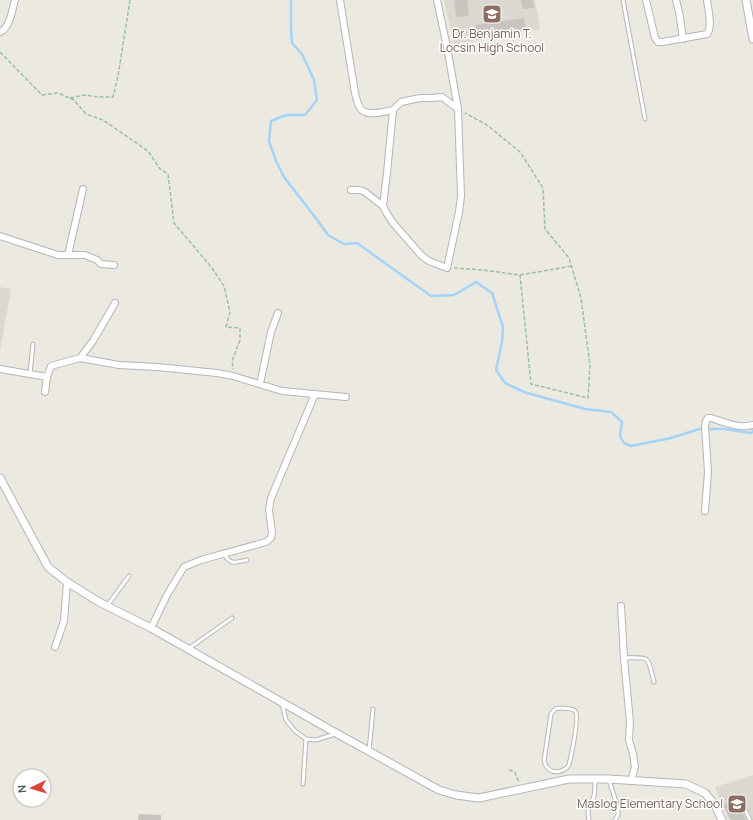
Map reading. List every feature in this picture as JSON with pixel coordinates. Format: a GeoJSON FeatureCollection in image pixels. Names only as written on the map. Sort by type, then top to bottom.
{"type":"FeatureCollection","features":[{"type":"Feature","properties":{"kind":"street"},"geometry":{"type":"LineString","coordinates":[[0,32],[5,30],[15,0]]}},
{"type":"Feature","properties":{"kind":"street"},"geometry":{"type":"LineString","coordinates":[[340,0],[355,93],[359,107],[364,112],[372,113],[392,110],[401,102],[420,98],[442,98],[458,109]]}},
{"type":"Feature","properties":{"kind":"street"},"geometry":{"type":"LineString","coordinates":[[351,190],[360,190],[365,192],[383,206],[393,223],[422,255],[429,261],[448,268],[461,196],[458,109],[437,0]]}},
{"type":"Feature","properties":{"kind":"street"},"geometry":{"type":"LineString","coordinates":[[646,0],[655,38],[658,42],[707,34],[710,31],[707,0]]}},
{"type":"Feature","properties":{"kind":"street"},"geometry":{"type":"LineString","coordinates":[[676,0],[683,39]]}},
{"type":"Feature","properties":{"kind":"street"},"geometry":{"type":"LineString","coordinates":[[746,0],[753,40]]}},
{"type":"Feature","properties":{"kind":"street"},"geometry":{"type":"LineString","coordinates":[[383,206],[392,110]]}},
{"type":"Feature","properties":{"kind":"street"},"geometry":{"type":"LineString","coordinates":[[68,255],[83,189]]}},
{"type":"Feature","properties":{"kind":"street"},"geometry":{"type":"LineString","coordinates":[[0,236],[58,255],[85,255],[97,260],[101,264],[114,265]]}},
{"type":"Feature","properties":{"kind":"street"},"geometry":{"type":"LineString","coordinates":[[80,358],[93,341],[115,303]]}},
{"type":"Feature","properties":{"kind":"street"},"geometry":{"type":"LineString","coordinates":[[260,384],[271,332],[278,313]]}},
{"type":"Feature","properties":{"kind":"street"},"geometry":{"type":"LineString","coordinates":[[45,392],[46,377],[51,366],[80,358],[118,365],[217,373],[233,376],[282,391],[346,397]]}},
{"type":"Feature","properties":{"kind":"street"},"geometry":{"type":"LineString","coordinates":[[0,369],[46,377]]}},
{"type":"Feature","properties":{"kind":"street"},"geometry":{"type":"LineString","coordinates":[[151,628],[167,595],[184,567],[191,563],[266,542],[271,538],[272,533],[269,510],[271,498],[315,394]]}},
{"type":"Feature","properties":{"kind":"street"},"geometry":{"type":"LineString","coordinates":[[705,511],[708,472],[706,421],[708,418],[711,418],[735,425],[753,425]]}},
{"type":"Feature","properties":{"kind":"street"},"geometry":{"type":"LineString","coordinates":[[0,478],[48,566],[67,582],[107,606],[151,628],[439,790],[456,795],[479,798],[569,779],[609,779],[686,784],[705,793],[715,805],[722,820]]}},
{"type":"Feature","properties":{"kind":"street"},"geometry":{"type":"LineString","coordinates":[[55,647],[64,621],[67,582]]}},
{"type":"Feature","properties":{"kind":"street"},"geometry":{"type":"LineString","coordinates":[[621,606],[630,722],[629,740],[635,767],[631,781]]}},
{"type":"Feature","properties":{"kind":"lane"},"geometry":{"type":"LineString","coordinates":[[623,0],[645,119]]}},
{"type":"Feature","properties":{"kind":"lane"},"geometry":{"type":"LineString","coordinates":[[30,374],[33,344]]}},
{"type":"Feature","properties":{"kind":"lane"},"geometry":{"type":"LineString","coordinates":[[224,554],[229,561],[233,563],[247,560]]}},
{"type":"Feature","properties":{"kind":"lane"},"geometry":{"type":"LineString","coordinates":[[107,606],[129,576]]}},
{"type":"Feature","properties":{"kind":"lane"},"geometry":{"type":"LineString","coordinates":[[188,649],[232,618]]}},
{"type":"Feature","properties":{"kind":"lane"},"geometry":{"type":"LineString","coordinates":[[624,658],[647,658],[654,682]]}},
{"type":"Feature","properties":{"kind":"lane"},"geometry":{"type":"LineString","coordinates":[[282,702],[286,720],[295,731],[306,739],[316,740],[336,733]]}},
{"type":"Feature","properties":{"kind":"lane"},"geometry":{"type":"LineString","coordinates":[[560,708],[574,710],[577,713],[577,722],[569,765],[562,771],[553,772],[547,768],[544,761],[551,714],[555,709],[560,708]]}},
{"type":"Feature","properties":{"kind":"lane"},"geometry":{"type":"LineString","coordinates":[[369,751],[373,709]]}},
{"type":"Feature","properties":{"kind":"lane"},"geometry":{"type":"LineString","coordinates":[[304,784],[306,739]]}},
{"type":"Feature","properties":{"kind":"lane"},"geometry":{"type":"LineString","coordinates":[[553,772],[553,782]]}},
{"type":"Feature","properties":{"kind":"lane"},"geometry":{"type":"LineString","coordinates":[[589,820],[587,812],[588,807],[594,797],[594,779]]}},
{"type":"Feature","properties":{"kind":"lane"},"geometry":{"type":"LineString","coordinates":[[609,779],[618,808],[616,820]]}},
{"type":"Feature","properties":{"kind":"lane"},"geometry":{"type":"LineString","coordinates":[[742,804],[750,820]]}},
{"type":"Feature","properties":{"kind":"path"},"geometry":{"type":"LineString","coordinates":[[70,98],[85,95],[113,97],[118,76],[130,0]]}},
{"type":"Feature","properties":{"kind":"path"},"geometry":{"type":"LineString","coordinates":[[0,52],[42,95],[58,93],[74,100],[86,114],[103,120],[148,151],[160,169],[168,174],[174,224],[212,268],[224,286],[230,312],[226,327],[240,328],[240,340],[232,361],[233,376]]}},
{"type":"Feature","properties":{"kind":"path"},"geometry":{"type":"LineString","coordinates":[[458,109],[487,125],[520,152],[543,188],[545,229],[569,258],[581,298],[590,365],[588,398],[531,384],[520,275]]}},
{"type":"Feature","properties":{"kind":"path"},"geometry":{"type":"LineString","coordinates":[[448,268],[482,270],[520,275],[572,266]]}},
{"type":"Feature","properties":{"kind":"path"},"geometry":{"type":"LineString","coordinates":[[509,770],[515,772],[521,789]]}},
{"type":"Feature","properties":{"kind":"shaded area","name":"Dr. Benjamin T. Locsin High School"},"geometry":{"type":"Polygon","coordinates":[[[444,0],[535,0],[540,29],[454,44],[444,0]]]}},
{"type":"Feature","properties":{"kind":"shaded area"},"geometry":{"type":"Polygon","coordinates":[[[0,287],[11,289],[0,352],[0,287]]]}},
{"type":"Feature","properties":{"kind":"shaded area","name":"Maslog Elementary School"},"geometry":{"type":"Polygon","coordinates":[[[753,775],[753,820],[729,820],[715,787],[753,775]]]}},
{"type":"Feature","properties":{"kind":"building"},"geometry":{"type":"Polygon","coordinates":[[[454,0],[467,0],[469,16],[456,17],[454,0]]]}},
{"type":"Feature","properties":{"kind":"building"},"geometry":{"type":"Polygon","coordinates":[[[521,0],[533,0],[534,8],[523,9],[521,0]]]}},
{"type":"Feature","properties":{"kind":"building"},"geometry":{"type":"Polygon","coordinates":[[[524,18],[526,29],[490,35],[490,33],[477,34],[475,25],[524,18]]]}},
{"type":"Feature","properties":{"kind":"building"},"geometry":{"type":"Polygon","coordinates":[[[736,799],[746,820],[731,820],[723,805],[736,799]]]}},
{"type":"Feature","properties":{"kind":"building"},"geometry":{"type":"Polygon","coordinates":[[[139,814],[161,815],[161,820],[138,820],[139,814]]]}},
{"type":"Feature","properties":{"kind":"waterway"},"geometry":{"type":"LineString","coordinates":[[291,0],[292,43],[302,54],[314,80],[317,100],[305,115],[286,115],[271,121],[269,141],[276,161],[284,177],[328,235],[344,244],[357,243],[431,296],[454,295],[476,282],[492,293],[503,327],[502,342],[496,370],[505,383],[524,392],[585,409],[611,412],[622,422],[620,436],[624,443],[631,446],[671,438],[699,429],[724,429],[751,433],[753,431]]}},
{"type":"Feature","properties":{"kind":"place","name":"Dr. Benjamin T. Locsin High School"},"geometry":{"type":"Point","coordinates":[492,14]}},
{"type":"Feature","properties":{"kind":"place","name":"Maslog Elementary School"},"geometry":{"type":"Point","coordinates":[737,804]}}]}
